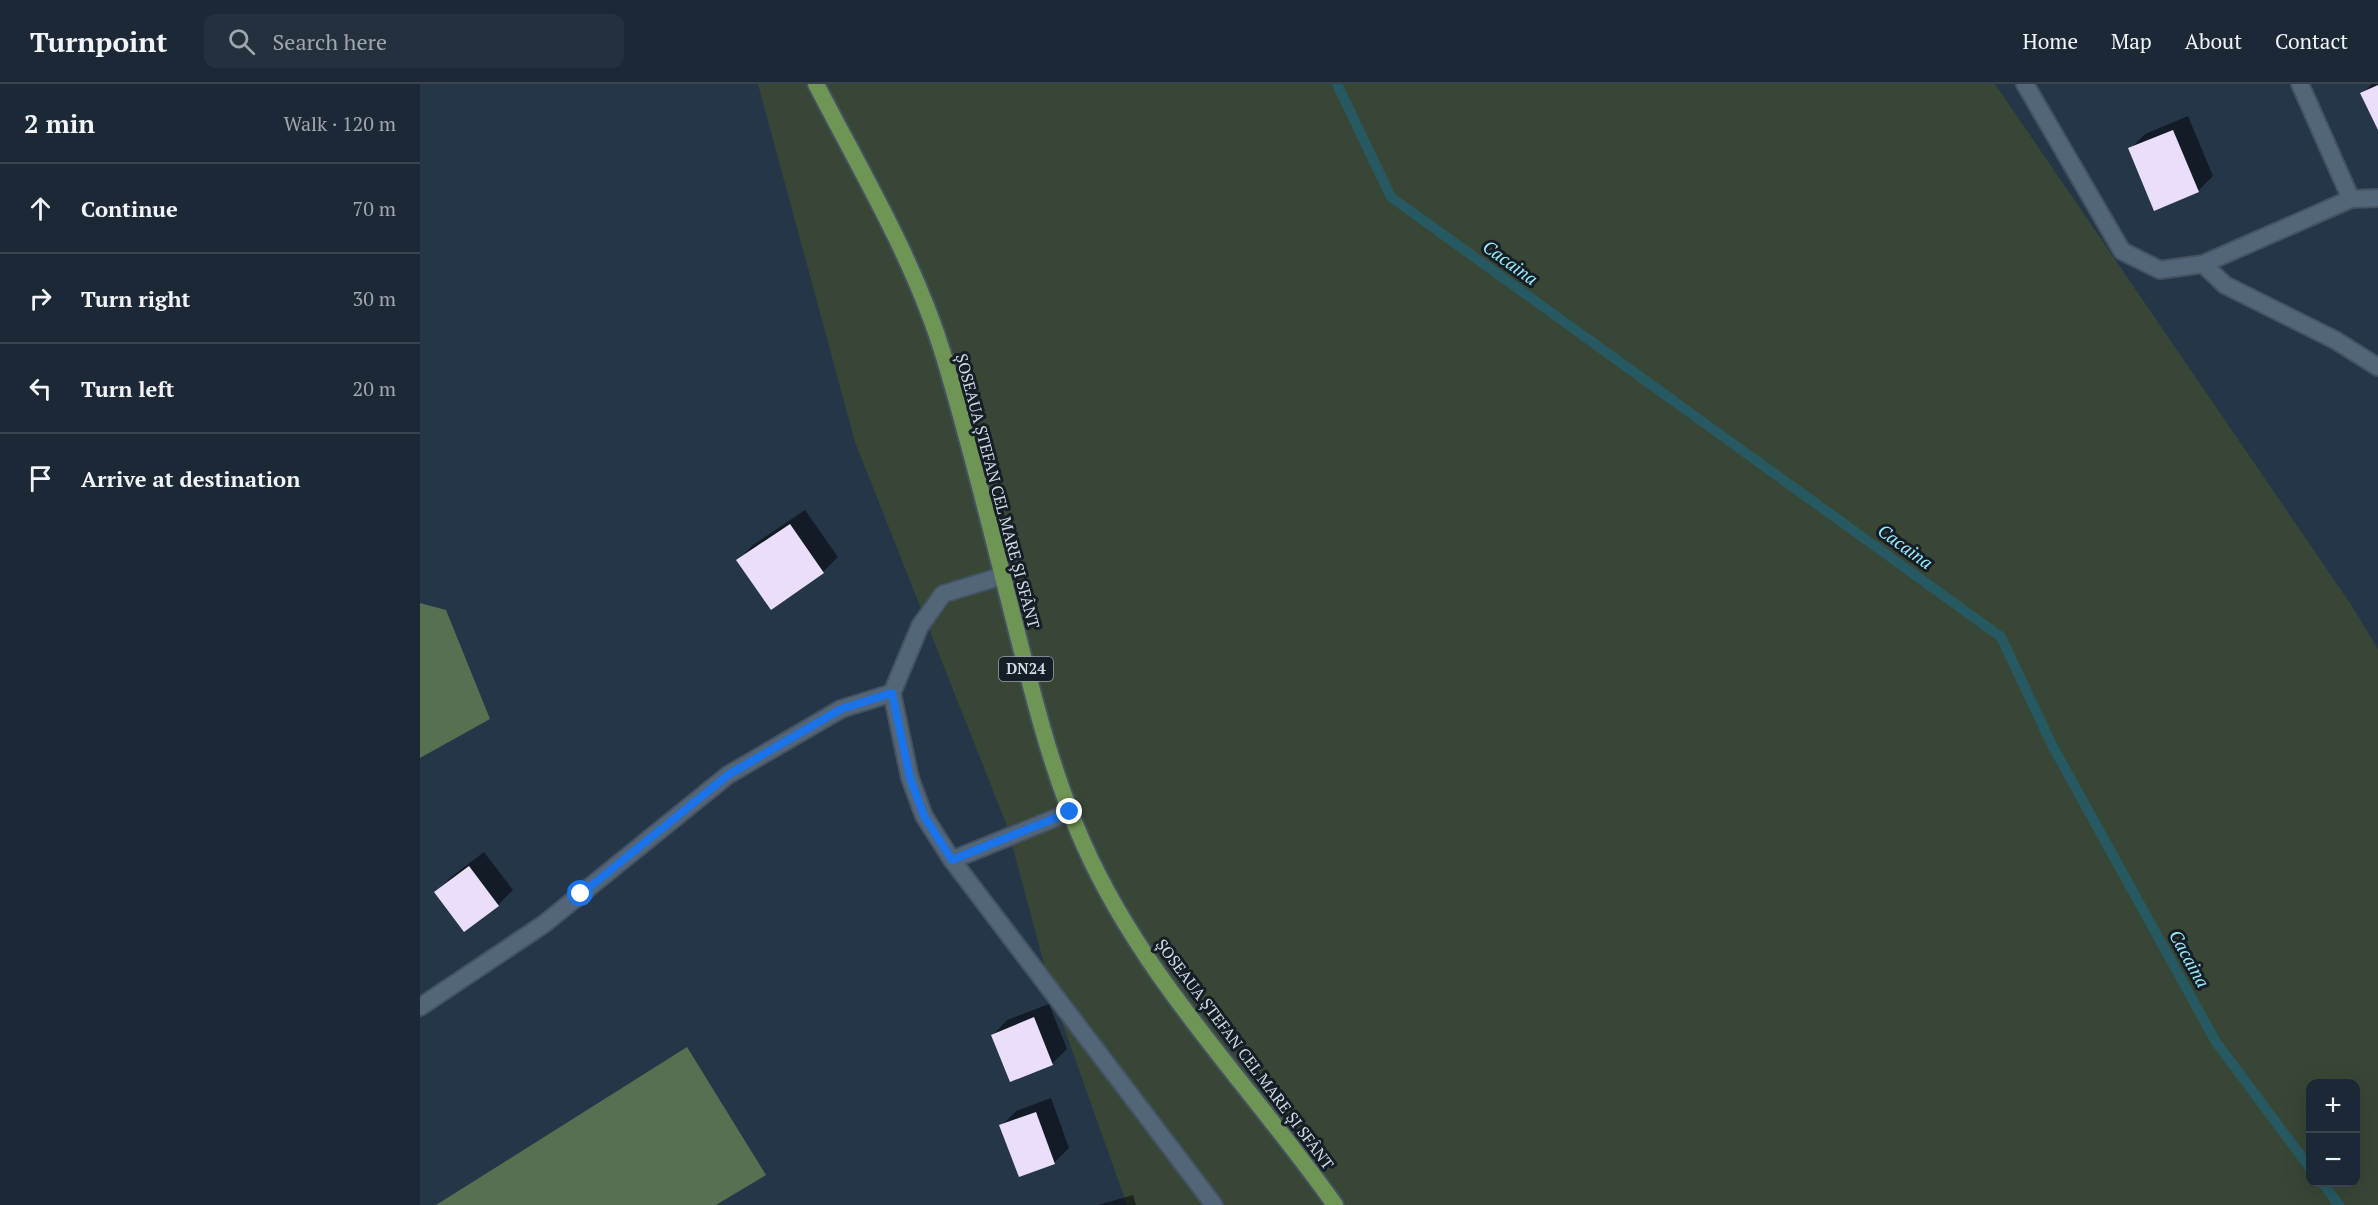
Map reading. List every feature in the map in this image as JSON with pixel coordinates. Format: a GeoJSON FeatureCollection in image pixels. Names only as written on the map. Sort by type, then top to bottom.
{"type":"FeatureCollection","features":[{"type":"Feature","properties":{"kind":"highway","name":"ȘOSEAUA ȘTEFAN CEL MARE ȘI SFÂNT"},"geometry":{"type":"LineString","coordinates":[[816,84],[909,264],[928,310],[962,419],[1044,737],[1070,812],[1108,894],[1137,941],[1208,1041],[1303,1160],[1335,1205]]}},
{"type":"Feature","properties":{"kind":"street"},"geometry":{"type":"LineString","coordinates":[[2025,84],[2122,251],[2160,270],[2203,264],[2351,199],[2378,198]]}},
{"type":"Feature","properties":{"kind":"street"},"geometry":{"type":"LineString","coordinates":[[2300,84],[2351,199]]}},
{"type":"Feature","properties":{"kind":"street"},"geometry":{"type":"LineString","coordinates":[[2203,264],[2225,285],[2335,340],[2378,367]]}},
{"type":"Feature","properties":{"kind":"street"},"geometry":{"type":"LineString","coordinates":[[1002,576],[943,594],[920,626],[892,693],[910,778],[924,816],[952,860],[1214,1205]]}},
{"type":"Feature","properties":{"kind":"street"},"geometry":{"type":"LineString","coordinates":[[420,1006],[544,924],[728,775],[841,709],[892,693]]}},
{"type":"Feature","properties":{"kind":"street"},"geometry":{"type":"LineString","coordinates":[[952,860],[1070,812]]}},
{"type":"Feature","properties":{"kind":"green space"},"geometry":{"type":"Polygon","coordinates":[[[758,84],[1995,84],[2350,603],[2378,649],[2378,1205],[1127,1205],[1052,994],[1007,826],[855,442],[758,84]]]}},
{"type":"Feature","properties":{"kind":"green space"},"geometry":{"type":"Polygon","coordinates":[[[420,603],[446,610],[490,719],[420,758],[420,603]]]}},
{"type":"Feature","properties":{"kind":"green space"},"geometry":{"type":"Polygon","coordinates":[[[687,1047],[766,1175],[716,1205],[436,1205],[687,1047]]]}},
{"type":"Feature","properties":{"kind":"building"},"geometry":{"type":"Polygon","coordinates":[[[2378,85],[2378,130],[2360,93],[2378,85]]]}},
{"type":"Feature","properties":{"kind":"building"},"geometry":{"type":"Polygon","coordinates":[[[2173,130],[2199,192],[2154,211],[2128,148],[2173,130]]]}},
{"type":"Feature","properties":{"kind":"building"},"geometry":{"type":"Polygon","coordinates":[[[790,524],[824,573],[771,610],[736,560],[790,524]]]}},
{"type":"Feature","properties":{"kind":"building"},"geometry":{"type":"Polygon","coordinates":[[[469,866],[499,906],[464,932],[434,892],[469,866]]]}},
{"type":"Feature","properties":{"kind":"building"},"geometry":{"type":"Polygon","coordinates":[[[1034,1017],[1053,1065],[1010,1082],[991,1035],[1034,1017]]]}},
{"type":"Feature","properties":{"kind":"building"},"geometry":{"type":"Polygon","coordinates":[[[1036,1112],[1055,1164],[1019,1177],[999,1125],[1036,1112]]]}},
{"type":"Feature","properties":{"kind":"waterway","name":"Cacaina"},"geometry":{"type":"LineString","coordinates":[[1337,84],[1391,197],[2001,637],[2052,745],[2216,1042],[2306,1163]]}},
{"type":"Feature","properties":{"kind":"waterway","name":"Cacaina"},"geometry":{"type":"LineString","coordinates":[[2326,1187],[2339,1205]]}},
{"type":"Feature","properties":{"kind":"route"},"geometry":{"type":"LineString","coordinates":[[581,894],[728,775],[841,709],[892,693],[910,778],[924,816],[952,860],[1070,812]]}}]}
